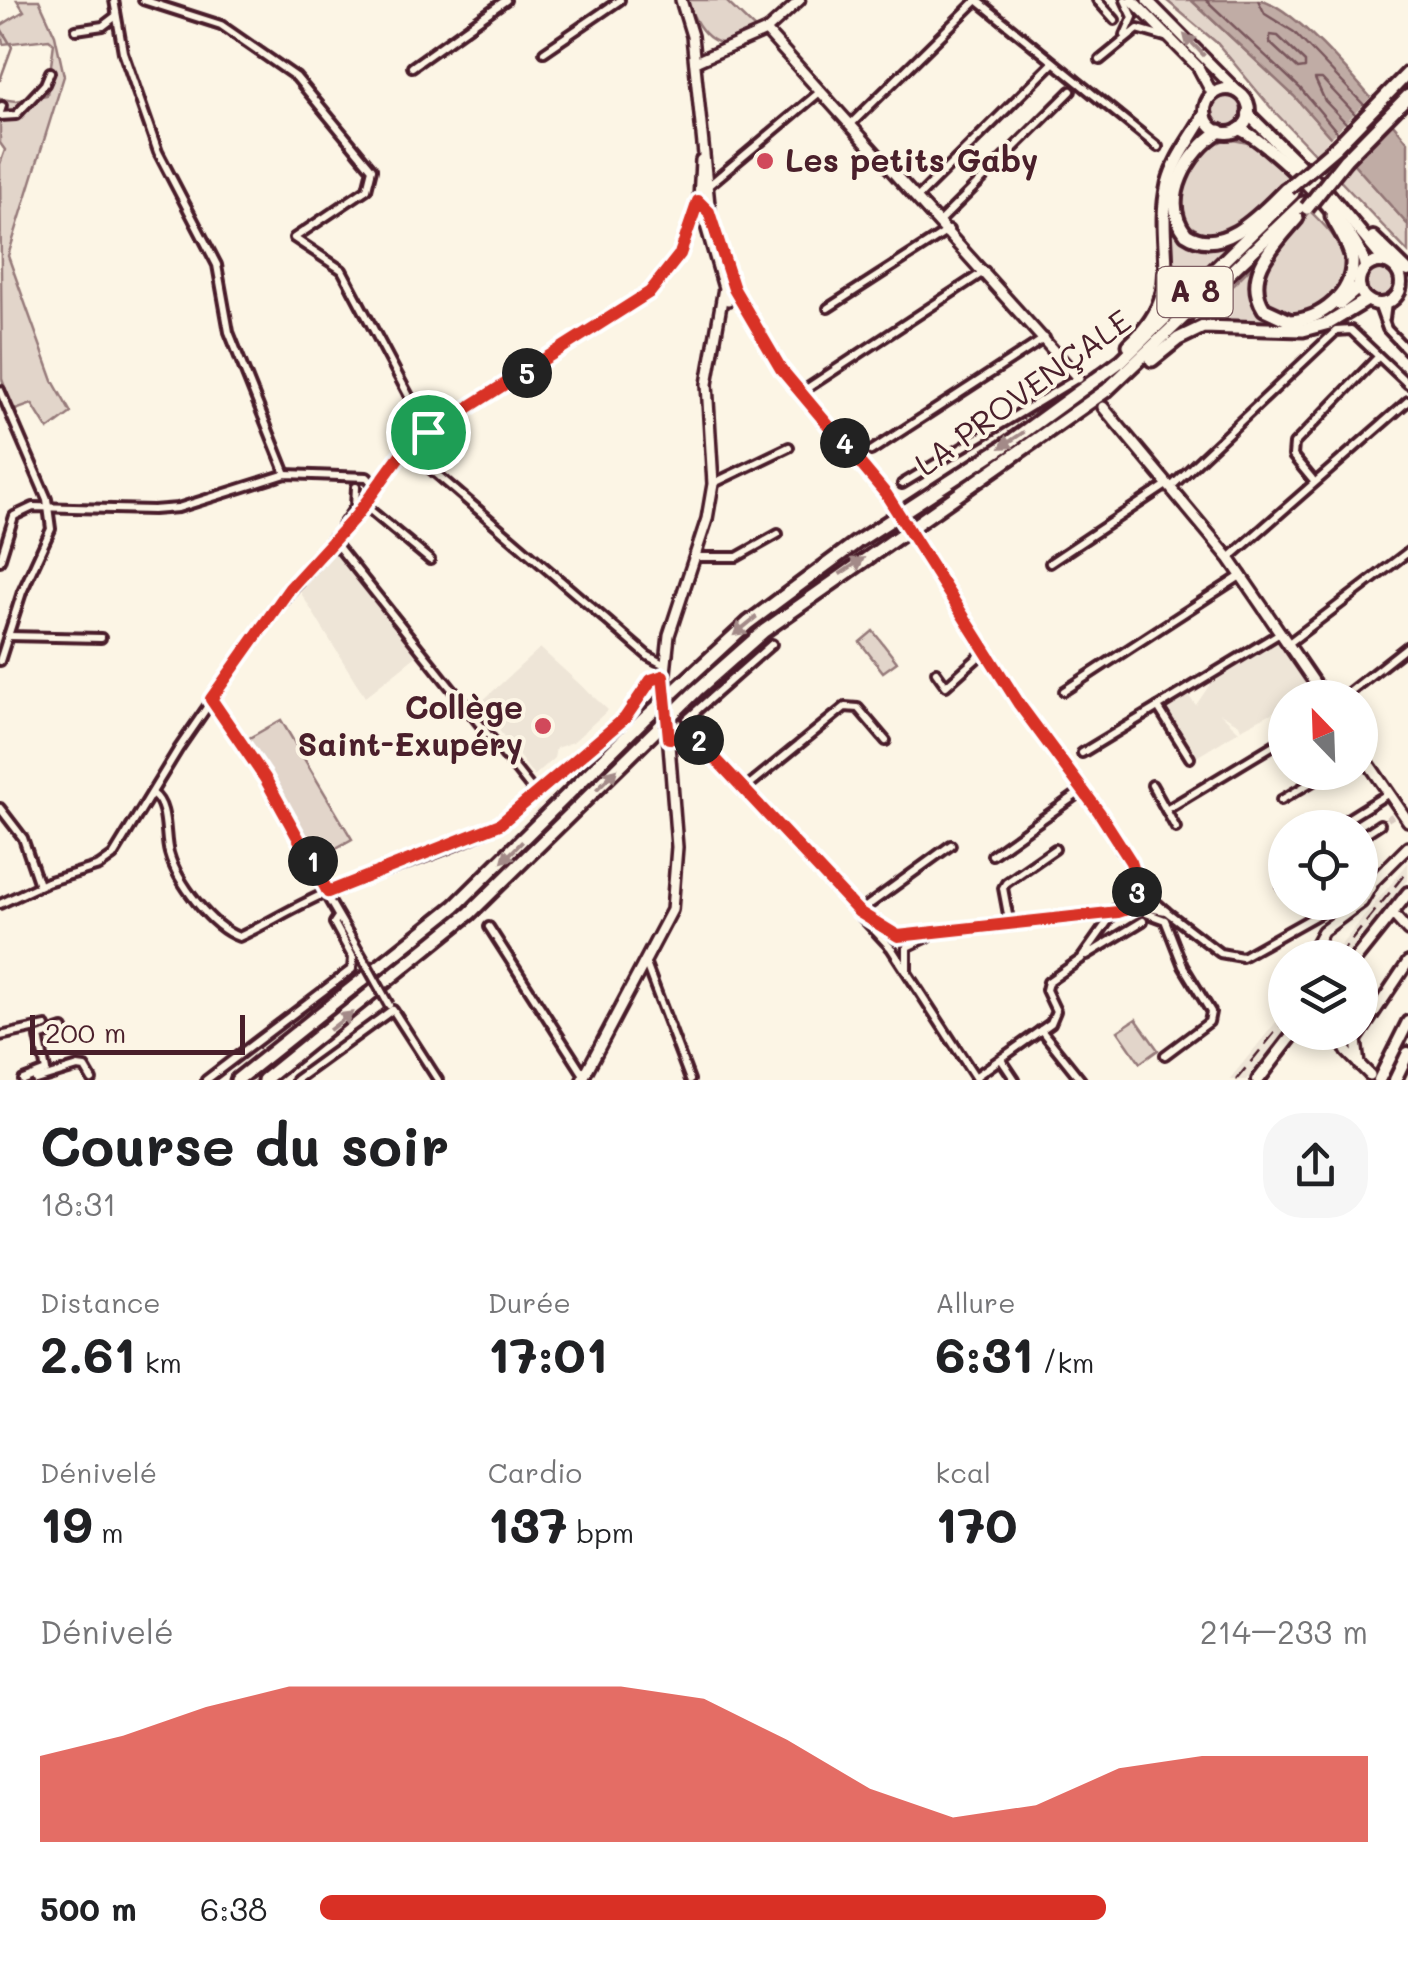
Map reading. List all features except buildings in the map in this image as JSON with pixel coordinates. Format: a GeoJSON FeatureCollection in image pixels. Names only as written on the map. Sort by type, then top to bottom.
{"type":"FeatureCollection","features":[{"type":"Feature","properties":{"kind":"highway"},"geometry":{"type":"LineString","coordinates":[[1359,287],[1325,312],[1298,321],[1281,320],[1264,309],[1256,289],[1264,260],[1298,198],[1336,147],[1408,73]]}},
{"type":"Feature","properties":{"kind":"highway"},"geometry":{"type":"LineString","coordinates":[[1220,131],[1192,155],[1178,190],[1176,214],[1191,238],[1204,241],[1226,237],[1298,198],[1345,160],[1408,96]]}},
{"type":"Feature","properties":{"kind":"highway"},"geometry":{"type":"LineString","coordinates":[[1092,384],[1146,326],[1161,304],[1169,270],[1168,183],[1180,154],[1205,114]]}},
{"type":"Feature","properties":{"kind":"highway","name":"LA PROVENÇALE"},"geometry":{"type":"LineString","coordinates":[[237,1080],[455,906],[679,685],[748,623],[857,542],[1092,384],[1157,330],[1298,198]]}},
{"type":"Feature","properties":{"kind":"highway","name":"LA PROVENÇALE"},"geometry":{"type":"LineString","coordinates":[[264,1080],[470,913],[696,691],[764,631],[1107,390],[1298,198]]}},
{"type":"Feature","properties":{"kind":"highway"},"geometry":{"type":"LineString","coordinates":[[1325,312],[1346,287],[1352,264],[1332,216]]}},
{"type":"Feature","properties":{"kind":"highway"},"geometry":{"type":"LineString","coordinates":[[1107,390],[1195,330],[1214,326],[1302,330],[1382,301]]}},
{"type":"Feature","properties":{"kind":"main road"},"geometry":{"type":"LineString","coordinates":[[681,0],[696,62],[701,160],[698,201],[729,294]]}},
{"type":"Feature","properties":{"kind":"main road"},"geometry":{"type":"LineString","coordinates":[[1128,0],[1207,78],[1212,95],[1205,114],[1220,131],[1239,129],[1272,150],[1362,250],[1366,267],[1359,287],[1382,301],[1408,302]]}},
{"type":"Feature","properties":{"kind":"main road"},"geometry":{"type":"LineString","coordinates":[[1147,0],[1238,92],[1248,114],[1408,271]]}},
{"type":"Feature","properties":{"kind":"main road"},"geometry":{"type":"LineString","coordinates":[[696,62],[766,31],[985,270],[1078,378]]}},
{"type":"Feature","properties":{"kind":"main road"},"geometry":{"type":"LineString","coordinates":[[1212,95],[1223,90],[1238,92]]}},
{"type":"Feature","properties":{"kind":"main road"},"geometry":{"type":"LineString","coordinates":[[1239,129],[1248,114]]}},
{"type":"Feature","properties":{"kind":"main road"},"geometry":{"type":"LineString","coordinates":[[583,1077],[669,920],[675,896],[677,847],[663,664],[713,484],[707,384],[720,314],[729,294],[701,160]]}},
{"type":"Feature","properties":{"kind":"main road"},"geometry":{"type":"LineString","coordinates":[[1356,224],[1386,263],[1398,272],[1404,288],[1382,301]]}},
{"type":"Feature","properties":{"kind":"main road"},"geometry":{"type":"LineString","coordinates":[[1366,267],[1386,263]]}},
{"type":"Feature","properties":{"kind":"main road"},"geometry":{"type":"LineString","coordinates":[[1103,407],[1229,558],[1313,680]]}},
{"type":"Feature","properties":{"kind":"main road"},"geometry":{"type":"LineString","coordinates":[[1378,777],[1403,813]]}},
{"type":"Feature","properties":{"kind":"main road"},"geometry":{"type":"LineString","coordinates":[[1378,876],[1408,847]]}},
{"type":"Feature","properties":{"kind":"main road"},"geometry":{"type":"LineString","coordinates":[[1370,940],[1405,900]]}},
{"type":"Feature","properties":{"kind":"main road"},"geometry":{"type":"LineString","coordinates":[[1392,913],[1408,931]]}},
{"type":"Feature","properties":{"kind":"main road"},"geometry":{"type":"LineString","coordinates":[[1318,940],[1338,920]]}},
{"type":"Feature","properties":{"kind":"main road"},"geometry":{"type":"LineString","coordinates":[[1378,1007],[1408,963]]}},
{"type":"Feature","properties":{"kind":"main road"},"geometry":{"type":"LineString","coordinates":[[1349,1050],[1375,1077],[1408,1022]]}},
{"type":"Feature","properties":{"kind":"main road"},"geometry":{"type":"LineString","coordinates":[[1258,1080],[1281,1050]]}},
{"type":"Feature","properties":{"kind":"main road"},"geometry":{"type":"LineString","coordinates":[[1355,1050],[1360,1065]]}},
{"type":"Feature","properties":{"kind":"main road"},"geometry":{"type":"LineString","coordinates":[[1394,1080],[1408,1053]]}},
{"type":"Feature","properties":{"kind":"street"},"geometry":{"type":"LineString","coordinates":[[115,0],[124,52],[158,152],[217,265],[229,332],[286,474]]}},
{"type":"Feature","properties":{"kind":"street"},"geometry":{"type":"LineString","coordinates":[[143,0],[220,24],[295,79],[373,176],[356,199],[294,238],[342,270],[428,432],[427,467]]}},
{"type":"Feature","properties":{"kind":"street"},"geometry":{"type":"LineString","coordinates":[[484,0],[491,11]]}},
{"type":"Feature","properties":{"kind":"street"},"geometry":{"type":"LineString","coordinates":[[412,67],[506,0]]}},
{"type":"Feature","properties":{"kind":"street"},"geometry":{"type":"LineString","coordinates":[[544,52],[620,0]]}},
{"type":"Feature","properties":{"kind":"street"},"geometry":{"type":"LineString","coordinates":[[852,123],[977,0],[1158,147]]}},
{"type":"Feature","properties":{"kind":"street"},"geometry":{"type":"LineString","coordinates":[[1097,0],[1115,20]]}},
{"type":"Feature","properties":{"kind":"street"},"geometry":{"type":"LineString","coordinates":[[1123,39],[1132,17],[1128,0]]}},
{"type":"Feature","properties":{"kind":"street"},"geometry":{"type":"LineString","coordinates":[[766,31],[793,2]]}},
{"type":"Feature","properties":{"kind":"street"},"geometry":{"type":"LineString","coordinates":[[76,30],[103,26],[117,15]]}},
{"type":"Feature","properties":{"kind":"street"},"geometry":{"type":"LineString","coordinates":[[1100,60],[1123,39],[1145,28],[1170,38]]}},
{"type":"Feature","properties":{"kind":"street"},"geometry":{"type":"LineString","coordinates":[[918,197],[1052,62]]}},
{"type":"Feature","properties":{"kind":"street"},"geometry":{"type":"LineString","coordinates":[[1,111],[16,116],[50,72]]}},
{"type":"Feature","properties":{"kind":"street"},"geometry":{"type":"LineString","coordinates":[[0,904],[39,885],[99,866],[113,856],[211,699],[290,588],[398,458],[428,432],[650,292],[680,254],[706,188],[822,90]]}},
{"type":"Feature","properties":{"kind":"street"},"geometry":{"type":"LineString","coordinates":[[940,221],[1071,91]]}},
{"type":"Feature","properties":{"kind":"street"},"geometry":{"type":"LineString","coordinates":[[698,201],[709,212]]}},
{"type":"Feature","properties":{"kind":"street"},"geometry":{"type":"LineString","coordinates":[[828,308],[949,230]]}},
{"type":"Feature","properties":{"kind":"street"},"geometry":{"type":"LineString","coordinates":[[800,394],[985,270]]}},
{"type":"Feature","properties":{"kind":"street"},"geometry":{"type":"LineString","coordinates":[[729,294],[749,315],[800,394],[893,504],[985,652],[1083,790],[1149,895],[1220,953],[1242,956],[1307,920]]}},
{"type":"Feature","properties":{"kind":"street"},"geometry":{"type":"LineString","coordinates":[[1382,301],[1385,325],[1408,351]]}},
{"type":"Feature","properties":{"kind":"street"},"geometry":{"type":"LineString","coordinates":[[1050,563],[1170,485],[1336,332],[1352,330],[1408,384]]}},
{"type":"Feature","properties":{"kind":"street"},"geometry":{"type":"LineString","coordinates":[[871,451],[1044,338]]}},
{"type":"Feature","properties":{"kind":"street"},"geometry":{"type":"LineString","coordinates":[[1312,479],[1293,456],[1294,444],[1378,357]]}},
{"type":"Feature","properties":{"kind":"street"},"geometry":{"type":"LineString","coordinates":[[902,484],[1078,378]]}},
{"type":"Feature","properties":{"kind":"street"},"geometry":{"type":"LineString","coordinates":[[0,390],[48,506],[49,541],[28,578],[12,636],[0,661]]}},
{"type":"Feature","properties":{"kind":"street"},"geometry":{"type":"LineString","coordinates":[[1229,558],[1408,401]]}},
{"type":"Feature","properties":{"kind":"street"},"geometry":{"type":"LineString","coordinates":[[713,484],[789,446]]}},
{"type":"Feature","properties":{"kind":"street"},"geometry":{"type":"LineString","coordinates":[[398,458],[413,455],[648,656],[663,664]]}},
{"type":"Feature","properties":{"kind":"street"},"geometry":{"type":"LineString","coordinates":[[332,539],[355,507],[357,490],[367,478],[392,466]]}},
{"type":"Feature","properties":{"kind":"street"},"geometry":{"type":"LineString","coordinates":[[0,560],[14,516],[25,509],[178,508],[286,474],[367,478],[376,487]]}},
{"type":"Feature","properties":{"kind":"street"},"geometry":{"type":"LineString","coordinates":[[338,477],[357,490],[430,560]]}},
{"type":"Feature","properties":{"kind":"street"},"geometry":{"type":"LineString","coordinates":[[695,557],[737,556],[778,534]]}},
{"type":"Feature","properties":{"kind":"street"},"geometry":{"type":"LineString","coordinates":[[332,539],[534,792]]}},
{"type":"Feature","properties":{"kind":"street"},"geometry":{"type":"LineString","coordinates":[[1289,643],[1408,552]]}},
{"type":"Feature","properties":{"kind":"street"},"geometry":{"type":"LineString","coordinates":[[1064,691],[1242,575]]}},
{"type":"Feature","properties":{"kind":"street"},"geometry":{"type":"LineString","coordinates":[[1082,753],[1281,632]]}},
{"type":"Feature","properties":{"kind":"street"},"geometry":{"type":"LineString","coordinates":[[12,636],[101,638]]}},
{"type":"Feature","properties":{"kind":"street"},"geometry":{"type":"LineString","coordinates":[[688,736],[687,719],[772,644]]}},
{"type":"Feature","properties":{"kind":"street"},"geometry":{"type":"LineString","coordinates":[[1365,680],[1408,646]]}},
{"type":"Feature","properties":{"kind":"street"},"geometry":{"type":"LineString","coordinates":[[936,672],[946,686],[985,652]]}},
{"type":"Feature","properties":{"kind":"street"},"geometry":{"type":"LineString","coordinates":[[152,794],[162,804],[170,858],[222,932],[238,937],[326,893],[500,824],[625,718],[651,680],[663,679]]}},
{"type":"Feature","properties":{"kind":"street"},"geometry":{"type":"LineString","coordinates":[[211,699],[265,778],[318,871],[338,917],[438,1080]]}},
{"type":"Feature","properties":{"kind":"street"},"geometry":{"type":"LineString","coordinates":[[1158,706],[1190,758]]}},
{"type":"Feature","properties":{"kind":"street"},"geometry":{"type":"LineString","coordinates":[[743,790],[845,707],[858,708],[886,741]]}},
{"type":"Feature","properties":{"kind":"street"},"geometry":{"type":"LineString","coordinates":[[669,735],[688,736],[701,742],[859,912],[881,943],[892,950],[976,1078],[1041,1030],[1056,1011],[1046,986],[1135,922],[1143,921]]}},
{"type":"Feature","properties":{"kind":"street"},"geometry":{"type":"LineString","coordinates":[[1166,810],[1268,748]]}},
{"type":"Feature","properties":{"kind":"street"},"geometry":{"type":"LineString","coordinates":[[1152,786],[1176,828]]}},
{"type":"Feature","properties":{"kind":"street"},"geometry":{"type":"LineString","coordinates":[[992,855],[1083,790]]}},
{"type":"Feature","properties":{"kind":"street"},"geometry":{"type":"LineString","coordinates":[[1281,800],[1298,790]]}},
{"type":"Feature","properties":{"kind":"street"},"geometry":{"type":"LineString","coordinates":[[1362,810],[1389,793]]}},
{"type":"Feature","properties":{"kind":"street"},"geometry":{"type":"LineString","coordinates":[[0,808],[23,838],[39,885]]}},
{"type":"Feature","properties":{"kind":"street"},"geometry":{"type":"LineString","coordinates":[[859,912],[950,845]]}},
{"type":"Feature","properties":{"kind":"street"},"geometry":{"type":"LineString","coordinates":[[1010,925],[1003,888],[1006,882],[1055,849]]}},
{"type":"Feature","properties":{"kind":"street"},"geometry":{"type":"LineString","coordinates":[[1131,862],[1135,894],[1146,913],[1165,920],[1183,966],[1212,1012],[1210,1022],[1166,1054]]}},
{"type":"Feature","properties":{"kind":"street"},"geometry":{"type":"LineString","coordinates":[[1082,959],[1112,913],[1135,894],[1149,895]]}},
{"type":"Feature","properties":{"kind":"street"},"geometry":{"type":"LineString","coordinates":[[1143,906],[1149,895]]}},
{"type":"Feature","properties":{"kind":"street"},"geometry":{"type":"LineString","coordinates":[[899,936],[1112,913],[1143,906],[1167,912]]}},
{"type":"Feature","properties":{"kind":"street"},"geometry":{"type":"LineString","coordinates":[[859,912],[899,936],[907,948],[907,972]]}},
{"type":"Feature","properties":{"kind":"street"},"geometry":{"type":"LineString","coordinates":[[206,1080],[352,969],[353,958],[334,923],[338,917]]}},
{"type":"Feature","properties":{"kind":"street"},"geometry":{"type":"LineString","coordinates":[[490,927],[583,1077]]}},
{"type":"Feature","properties":{"kind":"street"},"geometry":{"type":"LineString","coordinates":[[892,950],[907,948],[933,934]]}},
{"type":"Feature","properties":{"kind":"street"},"geometry":{"type":"LineString","coordinates":[[892,950],[899,936]]}},
{"type":"Feature","properties":{"kind":"street"},"geometry":{"type":"LineString","coordinates":[[643,968],[652,980],[690,1080]]}},
{"type":"Feature","properties":{"kind":"street"},"geometry":{"type":"LineString","coordinates":[[296,1080],[391,1008]]}},
{"type":"Feature","properties":{"kind":"street"},"geometry":{"type":"LineString","coordinates":[[0,1036],[46,1026]]}},
{"type":"Feature","properties":{"kind":"street"},"geometry":{"type":"LineString","coordinates":[[23,1080],[46,1071],[39,1037],[64,1029]]}},
{"type":"Feature","properties":{"kind":"street"},"geometry":{"type":"LineString","coordinates":[[1041,1030],[1082,1080]]}},
{"type":"Feature","properties":{"kind":"street"},"geometry":{"type":"LineString","coordinates":[[1001,1059],[1015,1080]]}},
{"type":"Feature","properties":{"kind":"street"},"geometry":{"type":"LineString","coordinates":[[36,1080],[78,1067],[84,1068],[92,1080]]}},
{"type":"Feature","properties":{"kind":"shaded area"},"geometry":{"type":"Polygon","coordinates":[[[17,0],[39,0],[55,35],[64,76],[8,256],[53,381],[71,413],[48,430],[32,404],[13,411],[2,379],[0,164],[5,150],[0,143],[0,99],[16,101],[47,95],[54,43],[49,39],[3,44],[0,26],[24,11],[17,0]]]}},
{"type":"Feature","properties":{"kind":"shaded area"},"geometry":{"type":"Polygon","coordinates":[[[687,0],[725,0],[755,29],[743,39],[721,43],[704,32],[687,0]]]}},
{"type":"Feature","properties":{"kind":"shaded area"},"geometry":{"type":"Polygon","coordinates":[[[1166,0],[1191,0],[1294,96],[1408,225],[1408,252],[1272,109],[1217,43],[1166,0]]]}},
{"type":"Feature","properties":{"kind":"shaded area"},"geometry":{"type":"Polygon","coordinates":[[[1227,97],[1238,101],[1242,112],[1238,123],[1227,127],[1216,123],[1212,112],[1216,101],[1227,97]]]}},
{"type":"Feature","properties":{"kind":"shaded area"},"geometry":{"type":"Polygon","coordinates":[[[1203,124],[1210,133],[1197,144],[1177,177],[1171,215],[1176,231],[1188,242],[1208,246],[1244,234],[1159,317],[1168,284],[1169,194],[1178,165],[1203,124]]]}},
{"type":"Feature","properties":{"kind":"shaded area"},"geometry":{"type":"Polygon","coordinates":[[[1229,139],[1257,145],[1290,178],[1241,221],[1207,236],[1184,222],[1181,196],[1197,160],[1206,150],[1229,139]]]}},
{"type":"Feature","properties":{"kind":"shaded area"},"geometry":{"type":"Polygon","coordinates":[[[1310,211],[1341,248],[1344,273],[1334,292],[1317,308],[1296,316],[1286,315],[1265,303],[1261,279],[1288,235],[1310,211]]]}},
{"type":"Feature","properties":{"kind":"shaded area"},"geometry":{"type":"Polygon","coordinates":[[[1258,260],[1251,297],[1272,320],[1300,322],[1330,312],[1357,296],[1360,300],[1318,320],[1299,324],[1196,322],[1258,260]]]}},
{"type":"Feature","properties":{"kind":"shaded area"},"geometry":{"type":"Polygon","coordinates":[[[1381,267],[1392,272],[1397,283],[1392,294],[1381,299],[1370,294],[1365,283],[1370,272],[1381,267]]]}},
{"type":"Feature","properties":{"kind":"shaded area"},"geometry":{"type":"Polygon","coordinates":[[[332,550],[420,653],[365,697],[299,590],[332,550]]]}},
{"type":"Feature","properties":{"kind":"shaded area"},"geometry":{"type":"Polygon","coordinates":[[[873,631],[897,662],[883,672],[860,642],[873,631]]]}},
{"type":"Feature","properties":{"kind":"shaded area"},"geometry":{"type":"Polygon","coordinates":[[[1278,639],[1305,680],[1268,680],[1268,715],[1241,729],[1220,713],[1239,731],[1195,758],[1163,707],[1186,693],[1196,705],[1215,677],[1278,639]]]}},
{"type":"Feature","properties":{"kind":"shaded area","name":"Collège Saint-Exupéry"},"geometry":{"type":"Polygon","coordinates":[[[540,648],[608,710],[573,742],[556,748],[554,758],[534,776],[479,704],[540,648]]]}},
{"type":"Feature","properties":{"kind":"shaded area"},"geometry":{"type":"Polygon","coordinates":[[[281,720],[352,839],[315,860],[244,741],[281,720]]]}},
{"type":"Feature","properties":{"kind":"shaded area"},"geometry":{"type":"Polygon","coordinates":[[[1408,863],[1408,880],[1378,917],[1378,900],[1408,863]]]}},
{"type":"Feature","properties":{"kind":"shaded area"},"geometry":{"type":"Polygon","coordinates":[[[1361,920],[1376,920],[1360,940],[1345,940],[1361,920]]]}},
{"type":"Feature","properties":{"kind":"shaded area"},"geometry":{"type":"Polygon","coordinates":[[[1136,1019],[1158,1050],[1140,1063],[1118,1031],[1136,1019]]]}},
{"type":"Feature","properties":{"kind":"shaded area"},"geometry":{"type":"Polygon","coordinates":[[[1268,1032],[1270,1050],[1246,1080],[1229,1080],[1268,1032]]]}},
{"type":"Feature","properties":{"kind":"water"},"geometry":{"type":"Polygon","coordinates":[[[1191,0],[1262,0],[1298,22],[1339,62],[1408,142],[1408,225],[1294,96],[1191,0]]]}},
{"type":"Feature","properties":{"kind":"pier"},"geometry":{"type":"Polygon","coordinates":[[[1374,94],[1396,120],[1350,167],[1326,142],[1374,94]]]}},
{"type":"Feature","properties":{"kind":"waterway"},"geometry":{"type":"LineString","coordinates":[[0,27],[12,47],[0,80]]}},
{"type":"Feature","properties":{"kind":"tunnel"},"geometry":{"type":"LineString","coordinates":[[1380,824],[1395,814]]}},
{"type":"Feature","properties":{"kind":"railway"},"geometry":{"type":"LineString","coordinates":[[1352,940],[1408,870]]}},
{"type":"Feature","properties":{"kind":"railway"},"geometry":{"type":"LineString","coordinates":[[1236,1080],[1268,1041]]}},
{"type":"Feature","properties":{"kind":"place","name":"Les petits Gaby"},"geometry":{"type":"Point","coordinates":[765,161]}},
{"type":"Feature","properties":{"kind":"place","name":"Collège Saint-Exupéry"},"geometry":{"type":"Point","coordinates":[543,726]}},
{"type":"Feature","properties":{"kind":"route"},"geometry":{"type":"LineString","coordinates":[[698,201],[709,212],[734,289],[781,369],[886,494],[1019,704],[1099,812],[1131,862],[1138,883],[1133,897],[1137,906],[1118,912],[898,936],[859,912],[697,739],[669,738],[663,676],[647,684],[640,701],[625,718],[500,824],[328,892],[265,778],[238,744],[211,699],[300,576],[356,516],[406,447],[428,432],[650,292],[680,254],[698,201]]}}]}
